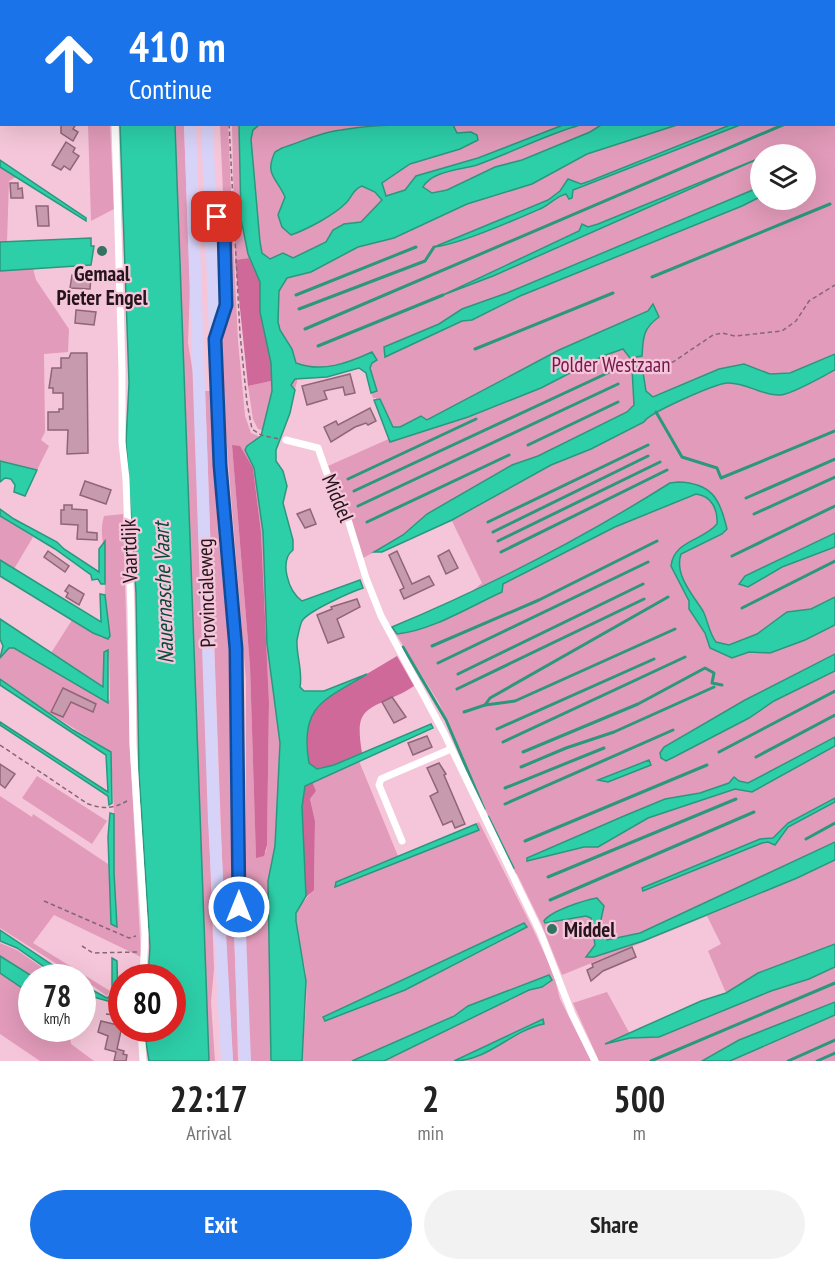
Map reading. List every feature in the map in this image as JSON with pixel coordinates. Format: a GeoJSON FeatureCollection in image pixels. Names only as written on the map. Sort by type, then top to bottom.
{"type":"FeatureCollection","features":[{"type":"Feature","properties":{"kind":"highway","name":"Provincialeweg"},"geometry":{"type":"LineString","coordinates":[[190,126],[215,832],[227,1061]]}},
{"type":"Feature","properties":{"kind":"highway","name":"Provincialeweg"},"geometry":{"type":"LineString","coordinates":[[207,126],[220,465],[236,649],[239,907],[244,1061]]}},
{"type":"Feature","properties":{"kind":"street","name":"Vaartdijk"},"geometry":{"type":"LineString","coordinates":[[115,126],[122,442],[129,539],[136,796],[145,934],[144,964]]}},
{"type":"Feature","properties":{"kind":"street","name":"Middel"},"geometry":{"type":"LineString","coordinates":[[286,440],[318,448],[331,485],[346,513],[366,578],[381,616],[451,749],[541,934],[572,1014],[596,1061]]}},
{"type":"Feature","properties":{"kind":"street"},"geometry":{"type":"LineString","coordinates":[[402,841],[379,785],[381,779],[451,749]]}},
{"type":"Feature","properties":{"kind":"street"},"geometry":{"type":"LineString","coordinates":[[142,1042],[143,1061]]}},
{"type":"Feature","properties":{"kind":"path"},"geometry":{"type":"LineString","coordinates":[[229,126],[240,334],[250,419],[252,429],[261,435],[286,440]]}},
{"type":"Feature","properties":{"kind":"path"},"geometry":{"type":"LineString","coordinates":[[650,360],[660,364],[674,362],[712,335],[722,333],[735,336],[782,331],[796,321],[809,301],[835,285]]}},
{"type":"Feature","properties":{"kind":"path"},"geometry":{"type":"LineString","coordinates":[[0,745],[88,804],[103,809],[118,806],[136,796]]}},
{"type":"Feature","properties":{"kind":"path"},"geometry":{"type":"LineString","coordinates":[[44,901],[129,938],[145,934]]}},
{"type":"Feature","properties":{"kind":"path"},"geometry":{"type":"LineString","coordinates":[[82,946],[93,953],[144,952]]}},
{"type":"Feature","properties":{"kind":"green space"},"geometry":{"type":"Polygon","coordinates":[[[88,126],[110,126],[114,209],[91,221],[88,126]]]}},
{"type":"Feature","properties":{"kind":"green space"},"geometry":{"type":"Polygon","coordinates":[[[175,126],[184,126],[190,285],[188,343],[193,373],[214,969],[211,1002],[215,1061],[209,1061],[175,126]]]}},
{"type":"Feature","properties":{"kind":"green space"},"geometry":{"type":"Polygon","coordinates":[[[220,126],[228,126],[238,341],[245,416],[251,433],[261,437],[247,446],[245,450],[254,468],[263,532],[267,644],[280,743],[275,846],[268,881],[271,1061],[248,1061],[246,681],[223,398],[222,336],[228,304],[220,126]],[[232,445],[250,666],[256,857],[266,852],[267,845],[269,702],[261,532],[253,468],[232,445]]]}},
{"type":"Feature","properties":{"kind":"green space","name":"Polder Westzaan"},"geometry":{"type":"Polygon","coordinates":[[[232,126],[835,126],[835,1061],[599,1061],[573,1003],[607,992],[630,1034],[641,1027],[726,993],[708,951],[721,944],[707,916],[562,975],[540,921],[517,874],[512,871],[439,703],[394,631],[472,598],[470,593],[482,583],[452,521],[407,535],[363,558],[345,504],[328,466],[393,437],[376,398],[373,398],[371,393],[373,392],[362,364],[297,374],[297,382],[280,435],[258,429],[253,419],[248,386],[271,381],[271,363],[261,325],[258,275],[249,258],[235,260],[232,126]]]}},
{"type":"Feature","properties":{"kind":"green space"},"geometry":{"type":"Polygon","coordinates":[[[0,167],[16,177],[9,181],[7,242],[0,242],[0,167]]]}},
{"type":"Feature","properties":{"kind":"green space"},"geometry":{"type":"Polygon","coordinates":[[[33,268],[36,280],[69,329],[68,352],[44,354],[45,432],[41,440],[49,446],[37,470],[0,461],[0,271],[33,268]]]}},
{"type":"Feature","properties":{"kind":"green space"},"geometry":{"type":"Polygon","coordinates":[[[205,391],[211,391],[218,534],[231,660],[233,885],[238,1061],[233,1061],[224,911],[205,391]]]}},
{"type":"Feature","properties":{"kind":"green space"},"geometry":{"type":"Polygon","coordinates":[[[123,514],[130,749],[141,957],[54,915],[33,943],[67,964],[57,964],[0,928],[0,796],[32,817],[33,814],[111,866],[114,814],[111,752],[0,679],[0,658],[9,647],[14,648],[108,702],[110,699],[109,655],[104,687],[51,653],[72,620],[102,638],[109,633],[105,605],[105,558],[102,538],[104,516],[123,514]]]}},
{"type":"Feature","properties":{"kind":"green space"},"geometry":{"type":"Polygon","coordinates":[[[0,516],[33,537],[14,569],[0,560],[0,516]]]}},
{"type":"Feature","properties":{"kind":"green space"},"geometry":{"type":"Polygon","coordinates":[[[359,761],[398,856],[479,822],[532,927],[553,972],[560,999],[591,1061],[384,1061],[529,990],[546,985],[549,975],[468,1006],[454,1015],[352,1061],[302,1061],[306,987],[296,920],[299,908],[314,886],[315,821],[310,799],[316,791],[312,781],[359,761]]]}},
{"type":"Feature","properties":{"kind":"green space"},"geometry":{"type":"Polygon","coordinates":[[[37,776],[107,821],[92,844],[22,798],[37,776]]]}},
{"type":"Feature","properties":{"kind":"green space"},"geometry":{"type":"Polygon","coordinates":[[[0,943],[17,950],[37,964],[18,964],[18,967],[0,956],[0,943]]]}},
{"type":"Feature","properties":{"kind":"green space"},"geometry":{"type":"Polygon","coordinates":[[[0,973],[18,985],[18,1042],[71,1042],[94,1061],[40,1061],[0,1034],[0,973]]]}},
{"type":"Feature","properties":{"kind":"green space"},"geometry":{"type":"Polygon","coordinates":[[[96,982],[108,990],[107,996],[96,988],[96,982]]]}},
{"type":"Feature","properties":{"kind":"shaded area"},"geometry":{"type":"Polygon","coordinates":[[[249,258],[260,282],[260,312],[271,363],[271,381],[248,386],[235,260],[249,258]]]}},
{"type":"Feature","properties":{"kind":"shaded area"},"geometry":{"type":"Polygon","coordinates":[[[232,445],[240,446],[253,468],[261,532],[269,702],[267,845],[264,856],[256,858],[250,666],[232,445]]]}},
{"type":"Feature","properties":{"kind":"shaded area"},"geometry":{"type":"Polygon","coordinates":[[[397,656],[414,686],[369,709],[364,714],[360,728],[362,753],[334,765],[314,769],[309,763],[306,734],[311,716],[328,697],[397,656]]]}},
{"type":"Feature","properties":{"kind":"shaded area"},"geometry":{"type":"Polygon","coordinates":[[[312,781],[316,791],[310,799],[315,821],[314,890],[305,898],[302,807],[305,786],[312,781]]]}},
{"type":"Feature","properties":{"kind":"water","name":"Nauernasche Vaart"},"geometry":{"type":"Polygon","coordinates":[[[120,126],[175,126],[209,1061],[149,1061],[146,1042],[186,1042],[186,964],[149,964],[150,947],[139,774],[136,593],[126,442],[129,383],[120,126]]]}},
{"type":"Feature","properties":{"kind":"water"},"geometry":{"type":"Polygon","coordinates":[[[239,126],[258,126],[253,130],[251,139],[260,242],[262,253],[270,259],[283,253],[293,258],[326,242],[333,230],[344,224],[361,222],[382,200],[375,192],[362,186],[341,208],[313,225],[291,235],[282,227],[278,215],[285,197],[271,171],[275,152],[319,135],[334,131],[382,126],[454,126],[457,133],[471,132],[477,135],[478,140],[460,149],[410,164],[382,183],[386,196],[405,190],[416,176],[478,158],[560,126],[577,126],[477,165],[440,174],[423,187],[432,193],[447,190],[495,167],[522,160],[599,126],[674,126],[587,154],[532,184],[467,204],[394,238],[358,247],[311,272],[287,278],[279,291],[278,322],[280,330],[292,349],[296,363],[325,367],[354,360],[372,352],[377,360],[370,368],[377,391],[371,393],[366,373],[359,368],[327,377],[295,379],[291,385],[295,390],[290,413],[276,450],[276,461],[283,471],[287,486],[283,503],[293,540],[293,550],[289,555],[286,568],[293,590],[302,601],[360,580],[363,588],[321,607],[302,621],[297,646],[301,675],[300,687],[304,691],[324,691],[367,674],[338,691],[318,707],[308,729],[309,763],[317,769],[334,765],[431,724],[433,728],[305,786],[302,807],[306,896],[296,913],[306,981],[302,1061],[271,1061],[268,881],[275,846],[280,743],[267,644],[263,532],[254,468],[245,450],[261,436],[272,391],[271,363],[260,312],[260,282],[248,254],[241,219],[239,126]]]}},
{"type":"Feature","properties":{"kind":"water"},"geometry":{"type":"Polygon","coordinates":[[[728,126],[737,126],[573,190],[572,198],[569,199],[566,194],[563,195],[542,208],[503,225],[458,242],[434,247],[548,200],[560,191],[568,179],[581,184],[728,126]]]}},
{"type":"Feature","properties":{"kind":"water"},"geometry":{"type":"Polygon","coordinates":[[[0,160],[86,218],[86,221],[0,167],[0,160]]]}},
{"type":"Feature","properties":{"kind":"water"},"geometry":{"type":"Polygon","coordinates":[[[750,162],[493,276],[443,295],[579,231],[582,224],[588,227],[750,162]]]}},
{"type":"Feature","properties":{"kind":"water"},"geometry":{"type":"Polygon","coordinates":[[[750,191],[750,202],[742,206],[520,296],[472,320],[462,321],[385,357],[384,347],[439,324],[462,309],[507,293],[750,191]]]}},
{"type":"Feature","properties":{"kind":"water"},"geometry":{"type":"Polygon","coordinates":[[[91,238],[91,246],[94,246],[91,265],[0,271],[0,242],[91,238]]]}},
{"type":"Feature","properties":{"kind":"water"},"geometry":{"type":"Polygon","coordinates":[[[653,304],[659,317],[650,325],[645,334],[642,356],[630,358],[623,349],[603,356],[541,388],[468,417],[390,442],[374,400],[380,399],[393,427],[400,427],[421,416],[427,420],[559,350],[648,311],[653,304]]]}},
{"type":"Feature","properties":{"kind":"water"},"geometry":{"type":"Polygon","coordinates":[[[835,354],[835,370],[785,394],[773,395],[734,383],[727,383],[697,393],[657,412],[644,422],[591,449],[551,465],[452,520],[382,552],[374,552],[403,535],[427,514],[512,465],[538,456],[627,412],[634,405],[632,368],[642,366],[646,391],[653,397],[719,369],[744,364],[770,374],[790,373],[835,354]]]}},
{"type":"Feature","properties":{"kind":"water"},"geometry":{"type":"Polygon","coordinates":[[[0,461],[37,470],[25,496],[14,492],[15,485],[11,479],[5,478],[0,482],[0,461]]]}},
{"type":"Feature","properties":{"kind":"water"},"geometry":{"type":"Polygon","coordinates":[[[670,483],[690,483],[707,489],[721,509],[727,529],[722,534],[681,554],[680,562],[682,577],[703,611],[716,642],[729,645],[757,634],[787,612],[811,609],[835,597],[835,625],[805,640],[770,653],[749,652],[732,658],[710,648],[705,633],[689,609],[689,601],[671,566],[677,551],[717,524],[713,504],[702,495],[696,494],[615,527],[503,584],[502,592],[451,617],[410,632],[397,634],[392,627],[463,596],[534,561],[603,524],[670,483]]]}},
{"type":"Feature","properties":{"kind":"water"},"geometry":{"type":"Polygon","coordinates":[[[0,509],[57,542],[99,572],[99,549],[105,541],[105,584],[101,584],[98,579],[92,580],[91,575],[55,549],[0,516],[0,509]]]}},
{"type":"Feature","properties":{"kind":"water"},"geometry":{"type":"Polygon","coordinates":[[[835,533],[835,547],[782,567],[748,587],[739,584],[745,576],[835,533]]]}},
{"type":"Feature","properties":{"kind":"water"},"geometry":{"type":"Polygon","coordinates":[[[0,560],[101,622],[100,594],[105,595],[110,636],[108,639],[93,633],[0,576],[0,560]]]}},
{"type":"Feature","properties":{"kind":"water"},"geometry":{"type":"Polygon","coordinates":[[[0,619],[103,687],[104,652],[108,650],[108,703],[14,648],[9,648],[0,658],[3,646],[0,639],[0,619]]]}},
{"type":"Feature","properties":{"kind":"water"},"geometry":{"type":"Polygon","coordinates":[[[835,654],[835,671],[774,701],[749,718],[666,761],[661,758],[660,753],[664,747],[745,700],[835,654]]]}},
{"type":"Feature","properties":{"kind":"water"},"geometry":{"type":"Polygon","coordinates":[[[0,679],[73,730],[111,752],[112,803],[109,805],[108,796],[0,725],[0,722],[108,792],[106,755],[0,685],[0,679]]]}},
{"type":"Feature","properties":{"kind":"water"},"geometry":{"type":"Polygon","coordinates":[[[835,737],[835,746],[752,792],[735,789],[648,818],[598,847],[584,847],[527,861],[527,858],[665,799],[700,793],[729,783],[734,777],[748,783],[835,737]]]}},
{"type":"Feature","properties":{"kind":"water"},"geometry":{"type":"Polygon","coordinates":[[[649,760],[651,765],[608,782],[598,780],[649,760]]]}},
{"type":"Feature","properties":{"kind":"water"},"geometry":{"type":"Polygon","coordinates":[[[835,798],[835,802],[788,827],[775,845],[768,842],[762,843],[643,891],[642,888],[760,839],[773,838],[788,823],[835,798]]]}},
{"type":"Feature","properties":{"kind":"water"},"geometry":{"type":"Polygon","coordinates":[[[110,813],[114,814],[117,927],[111,924],[108,837],[110,813]]]}},
{"type":"Feature","properties":{"kind":"water"},"geometry":{"type":"Polygon","coordinates":[[[476,824],[479,830],[335,887],[336,882],[476,824]]]}},
{"type":"Feature","properties":{"kind":"water"},"geometry":{"type":"Polygon","coordinates":[[[835,842],[835,860],[797,878],[643,941],[594,957],[586,957],[595,945],[591,918],[586,916],[545,923],[544,921],[560,910],[597,898],[604,906],[600,924],[607,940],[640,933],[835,842]]]}},
{"type":"Feature","properties":{"kind":"water"},"geometry":{"type":"Polygon","coordinates":[[[524,923],[527,927],[405,990],[325,1021],[323,1017],[524,923]]]}},
{"type":"Feature","properties":{"kind":"water"},"geometry":{"type":"Polygon","coordinates":[[[0,930],[51,964],[40,964],[17,948],[0,941],[0,930]]]}},
{"type":"Feature","properties":{"kind":"water"},"geometry":{"type":"Polygon","coordinates":[[[835,944],[835,967],[809,979],[771,991],[659,1037],[630,1038],[605,1044],[701,1001],[726,993],[758,973],[835,944]]]}},
{"type":"Feature","properties":{"kind":"water"},"geometry":{"type":"Polygon","coordinates":[[[0,956],[18,967],[18,985],[0,973],[0,956]]]}},
{"type":"Feature","properties":{"kind":"water"},"geometry":{"type":"Polygon","coordinates":[[[112,958],[117,961],[117,964],[112,964],[112,958]]]}},
{"type":"Feature","properties":{"kind":"water"},"geometry":{"type":"Polygon","coordinates":[[[549,975],[552,980],[542,987],[529,990],[384,1061],[352,1061],[454,1016],[468,1006],[549,975]]]}},
{"type":"Feature","properties":{"kind":"water"},"geometry":{"type":"Polygon","coordinates":[[[96,992],[107,998],[108,1001],[96,998],[96,992]]]}},
{"type":"Feature","properties":{"kind":"water"},"geometry":{"type":"Polygon","coordinates":[[[835,1002],[835,1015],[730,1061],[702,1061],[739,1040],[835,1002]]]}},
{"type":"Feature","properties":{"kind":"water"},"geometry":{"type":"Polygon","coordinates":[[[543,1019],[544,1024],[521,1032],[489,1051],[466,1060],[454,1061],[543,1019]]]}},
{"type":"Feature","properties":{"kind":"building"},"geometry":{"type":"Polygon","coordinates":[[[61,126],[75,126],[73,129],[78,132],[73,141],[61,133],[61,126]]]}},
{"type":"Feature","properties":{"kind":"building"},"geometry":{"type":"Polygon","coordinates":[[[66,142],[75,148],[73,152],[79,156],[70,170],[64,166],[61,170],[52,165],[66,142]]]}},
{"type":"Feature","properties":{"kind":"building"},"geometry":{"type":"Polygon","coordinates":[[[10,183],[18,183],[18,189],[22,188],[23,198],[11,198],[10,183]]]}},
{"type":"Feature","properties":{"kind":"building"},"geometry":{"type":"Polygon","coordinates":[[[36,206],[48,206],[49,226],[38,226],[36,206]]]}},
{"type":"Feature","properties":{"kind":"building"},"geometry":{"type":"Polygon","coordinates":[[[72,275],[91,277],[90,289],[70,288],[72,275]]]}},
{"type":"Feature","properties":{"kind":"building"},"geometry":{"type":"Polygon","coordinates":[[[76,310],[96,312],[94,325],[75,323],[76,310]]]}},
{"type":"Feature","properties":{"kind":"building"},"geometry":{"type":"Polygon","coordinates":[[[71,353],[87,353],[88,453],[67,454],[68,430],[48,430],[48,412],[59,412],[59,409],[63,409],[63,393],[53,393],[53,388],[49,388],[52,368],[61,368],[61,358],[69,358],[71,353]]]}},
{"type":"Feature","properties":{"kind":"building"},"geometry":{"type":"Polygon","coordinates":[[[350,374],[355,393],[345,395],[343,387],[324,391],[327,399],[307,405],[302,386],[350,374]]]}},
{"type":"Feature","properties":{"kind":"building"},"geometry":{"type":"Polygon","coordinates":[[[370,408],[376,421],[355,427],[331,442],[324,427],[336,421],[338,425],[370,408]]]}},
{"type":"Feature","properties":{"kind":"building"},"geometry":{"type":"Polygon","coordinates":[[[85,481],[111,490],[106,504],[80,495],[85,481]]]}},
{"type":"Feature","properties":{"kind":"building"},"geometry":{"type":"Polygon","coordinates":[[[64,505],[72,505],[72,509],[87,510],[87,532],[97,533],[97,540],[77,539],[78,525],[61,524],[61,510],[64,510],[64,505]]]}},
{"type":"Feature","properties":{"kind":"building"},"geometry":{"type":"Polygon","coordinates":[[[310,509],[316,524],[305,528],[297,514],[310,509]]]}},
{"type":"Feature","properties":{"kind":"building"},"geometry":{"type":"Polygon","coordinates":[[[449,550],[458,568],[446,574],[438,556],[449,550]]]}},
{"type":"Feature","properties":{"kind":"building"},"geometry":{"type":"Polygon","coordinates":[[[48,551],[69,566],[65,572],[44,557],[48,551]]]}},
{"type":"Feature","properties":{"kind":"building"},"geometry":{"type":"Polygon","coordinates":[[[397,551],[412,584],[429,576],[434,585],[404,599],[400,590],[404,588],[389,555],[397,551]]]}},
{"type":"Feature","properties":{"kind":"building"},"geometry":{"type":"Polygon","coordinates":[[[69,585],[84,594],[79,605],[66,597],[68,593],[65,591],[69,585]]]}},
{"type":"Feature","properties":{"kind":"building"},"geometry":{"type":"Polygon","coordinates":[[[357,599],[360,607],[337,619],[344,637],[328,643],[317,615],[332,609],[331,607],[357,599]]]}},
{"type":"Feature","properties":{"kind":"building"},"geometry":{"type":"Polygon","coordinates":[[[63,688],[96,704],[93,712],[71,702],[63,717],[51,712],[63,688]]]}},
{"type":"Feature","properties":{"kind":"building"},"geometry":{"type":"Polygon","coordinates":[[[392,697],[406,717],[394,723],[382,702],[392,697]]]}},
{"type":"Feature","properties":{"kind":"building"},"geometry":{"type":"Polygon","coordinates":[[[427,736],[432,747],[413,755],[408,743],[427,736]]]}},
{"type":"Feature","properties":{"kind":"building"},"geometry":{"type":"Polygon","coordinates":[[[439,763],[446,774],[444,775],[465,824],[455,828],[452,821],[443,825],[430,796],[438,792],[427,768],[439,763]]]}},
{"type":"Feature","properties":{"kind":"building"},"geometry":{"type":"Polygon","coordinates":[[[0,764],[15,774],[5,788],[0,784],[0,764]]]}},
{"type":"Feature","properties":{"kind":"building"},"geometry":{"type":"Polygon","coordinates":[[[632,947],[636,957],[603,971],[591,981],[587,970],[593,967],[592,964],[632,947]]]}},
{"type":"Feature","properties":{"kind":"building"},"geometry":{"type":"Polygon","coordinates":[[[101,1021],[108,1023],[108,1036],[98,1032],[101,1021]]]}},
{"type":"Feature","properties":{"kind":"building"},"geometry":{"type":"Polygon","coordinates":[[[108,1036],[108,1042],[119,1042],[117,1049],[124,1051],[123,1054],[127,1055],[126,1061],[114,1061],[116,1052],[105,1049],[108,1036]]]}},
{"type":"Feature","properties":{"kind":"waterway"},"geometry":{"type":"LineString","coordinates":[[305,329],[780,126]]}},
{"type":"Feature","properties":{"kind":"waterway"},"geometry":{"type":"LineString","coordinates":[[652,277],[830,204]]}},
{"type":"Feature","properties":{"kind":"waterway"},"geometry":{"type":"LineString","coordinates":[[296,295],[416,247]]}},
{"type":"Feature","properties":{"kind":"waterway"},"geometry":{"type":"LineString","coordinates":[[299,309],[425,261],[434,247]]}},
{"type":"Feature","properties":{"kind":"waterway"},"geometry":{"type":"LineString","coordinates":[[475,349],[613,293]]}},
{"type":"Feature","properties":{"kind":"waterway"},"geometry":{"type":"LineString","coordinates":[[318,346],[443,295]]}},
{"type":"Feature","properties":{"kind":"waterway"},"geometry":{"type":"LineString","coordinates":[[354,491],[614,370]]}},
{"type":"Feature","properties":{"kind":"waterway"},"geometry":{"type":"LineString","coordinates":[[358,506],[618,384]]}},
{"type":"Feature","properties":{"kind":"waterway"},"geometry":{"type":"LineString","coordinates":[[528,445],[618,402]]}},
{"type":"Feature","properties":{"kind":"waterway"},"geometry":{"type":"LineString","coordinates":[[656,412],[682,457],[717,468],[721,478],[835,431]]}},
{"type":"Feature","properties":{"kind":"waterway"},"geometry":{"type":"LineString","coordinates":[[348,479],[476,419]]}},
{"type":"Feature","properties":{"kind":"waterway"},"geometry":{"type":"LineString","coordinates":[[488,522],[648,445]]}},
{"type":"Feature","properties":{"kind":"waterway"},"geometry":{"type":"LineString","coordinates":[[367,522],[509,455]]}},
{"type":"Feature","properties":{"kind":"waterway"},"geometry":{"type":"LineString","coordinates":[[493,532],[648,456]]}},
{"type":"Feature","properties":{"kind":"waterway"},"geometry":{"type":"LineString","coordinates":[[746,498],[835,459]]}},
{"type":"Feature","properties":{"kind":"waterway"},"geometry":{"type":"LineString","coordinates":[[498,541],[660,462]]}},
{"type":"Feature","properties":{"kind":"waterway"},"geometry":{"type":"LineString","coordinates":[[501,552],[667,470]]}},
{"type":"Feature","properties":{"kind":"waterway"},"geometry":{"type":"LineString","coordinates":[[754,514],[835,477]]}},
{"type":"Feature","properties":{"kind":"waterway"},"geometry":{"type":"LineString","coordinates":[[732,556],[835,506]]}},
{"type":"Feature","properties":{"kind":"waterway"},"geometry":{"type":"LineString","coordinates":[[432,646],[539,600],[657,541]]}},
{"type":"Feature","properties":{"kind":"waterway"},"geometry":{"type":"LineString","coordinates":[[742,608],[835,561]]}},
{"type":"Feature","properties":{"kind":"waterway"},"geometry":{"type":"LineString","coordinates":[[438,663],[648,562]]}},
{"type":"Feature","properties":{"kind":"waterway"},"geometry":{"type":"LineString","coordinates":[[458,674],[643,584]]}},
{"type":"Feature","properties":{"kind":"waterway"},"geometry":{"type":"LineString","coordinates":[[668,597],[490,698],[485,705],[515,701],[675,629]]}},
{"type":"Feature","properties":{"kind":"waterway"},"geometry":{"type":"LineString","coordinates":[[457,689],[644,599]]}},
{"type":"Feature","properties":{"kind":"waterway"},"geometry":{"type":"LineString","coordinates":[[403,647],[446,720],[484,809]]}},
{"type":"Feature","properties":{"kind":"waterway"},"geometry":{"type":"LineString","coordinates":[[503,742],[685,657]]}},
{"type":"Feature","properties":{"kind":"waterway"},"geometry":{"type":"LineString","coordinates":[[497,729],[654,659]]}},
{"type":"Feature","properties":{"kind":"waterway"},"geometry":{"type":"LineString","coordinates":[[523,752],[638,704],[705,668],[714,673],[712,683],[722,685]]}},
{"type":"Feature","properties":{"kind":"waterway"},"geometry":{"type":"LineString","coordinates":[[521,767],[566,748],[614,732],[714,687]]}},
{"type":"Feature","properties":{"kind":"waterway"},"geometry":{"type":"LineString","coordinates":[[719,752],[835,691]]}},
{"type":"Feature","properties":{"kind":"waterway"},"geometry":{"type":"LineString","coordinates":[[464,712],[485,705]]}},
{"type":"Feature","properties":{"kind":"waterway"},"geometry":{"type":"LineString","coordinates":[[756,757],[835,715]]}},
{"type":"Feature","properties":{"kind":"waterway"},"geometry":{"type":"LineString","coordinates":[[505,804],[673,730]]}},
{"type":"Feature","properties":{"kind":"waterway"},"geometry":{"type":"LineString","coordinates":[[505,788],[604,748]]}},
{"type":"Feature","properties":{"kind":"waterway"},"geometry":{"type":"LineString","coordinates":[[525,841],[707,765]]}},
{"type":"Feature","properties":{"kind":"waterway"},"geometry":{"type":"LineString","coordinates":[[548,877],[736,799]]}},
{"type":"Feature","properties":{"kind":"waterway"},"geometry":{"type":"LineString","coordinates":[[550,900],[754,812]]}},
{"type":"Feature","properties":{"kind":"waterway"},"geometry":{"type":"LineString","coordinates":[[488,817],[513,868]]}},
{"type":"Feature","properties":{"kind":"waterway"},"geometry":{"type":"LineString","coordinates":[[806,839],[835,823]]}},
{"type":"Feature","properties":{"kind":"waterway"},"geometry":{"type":"LineString","coordinates":[[651,1061],[835,983]]}},
{"type":"Feature","properties":{"kind":"waterway"},"geometry":{"type":"LineString","coordinates":[[788,1061],[835,1040]]}},
{"type":"Feature","properties":{"kind":"waterway"},"geometry":{"type":"LineString","coordinates":[[817,1061],[835,1053]]}},
{"type":"Feature","properties":{"kind":"place","name":"Gemaal Pieter Engel"},"geometry":{"type":"Point","coordinates":[102,251]}},
{"type":"Feature","properties":{"kind":"place","name":"Middel"},"geometry":{"type":"Point","coordinates":[552,929]}},
{"type":"Feature","properties":{"kind":"route"},"geometry":{"type":"LineString","coordinates":[[217,217],[224,228],[226,305],[215,339],[220,465],[236,649],[239,716],[239,907]]}}]}
